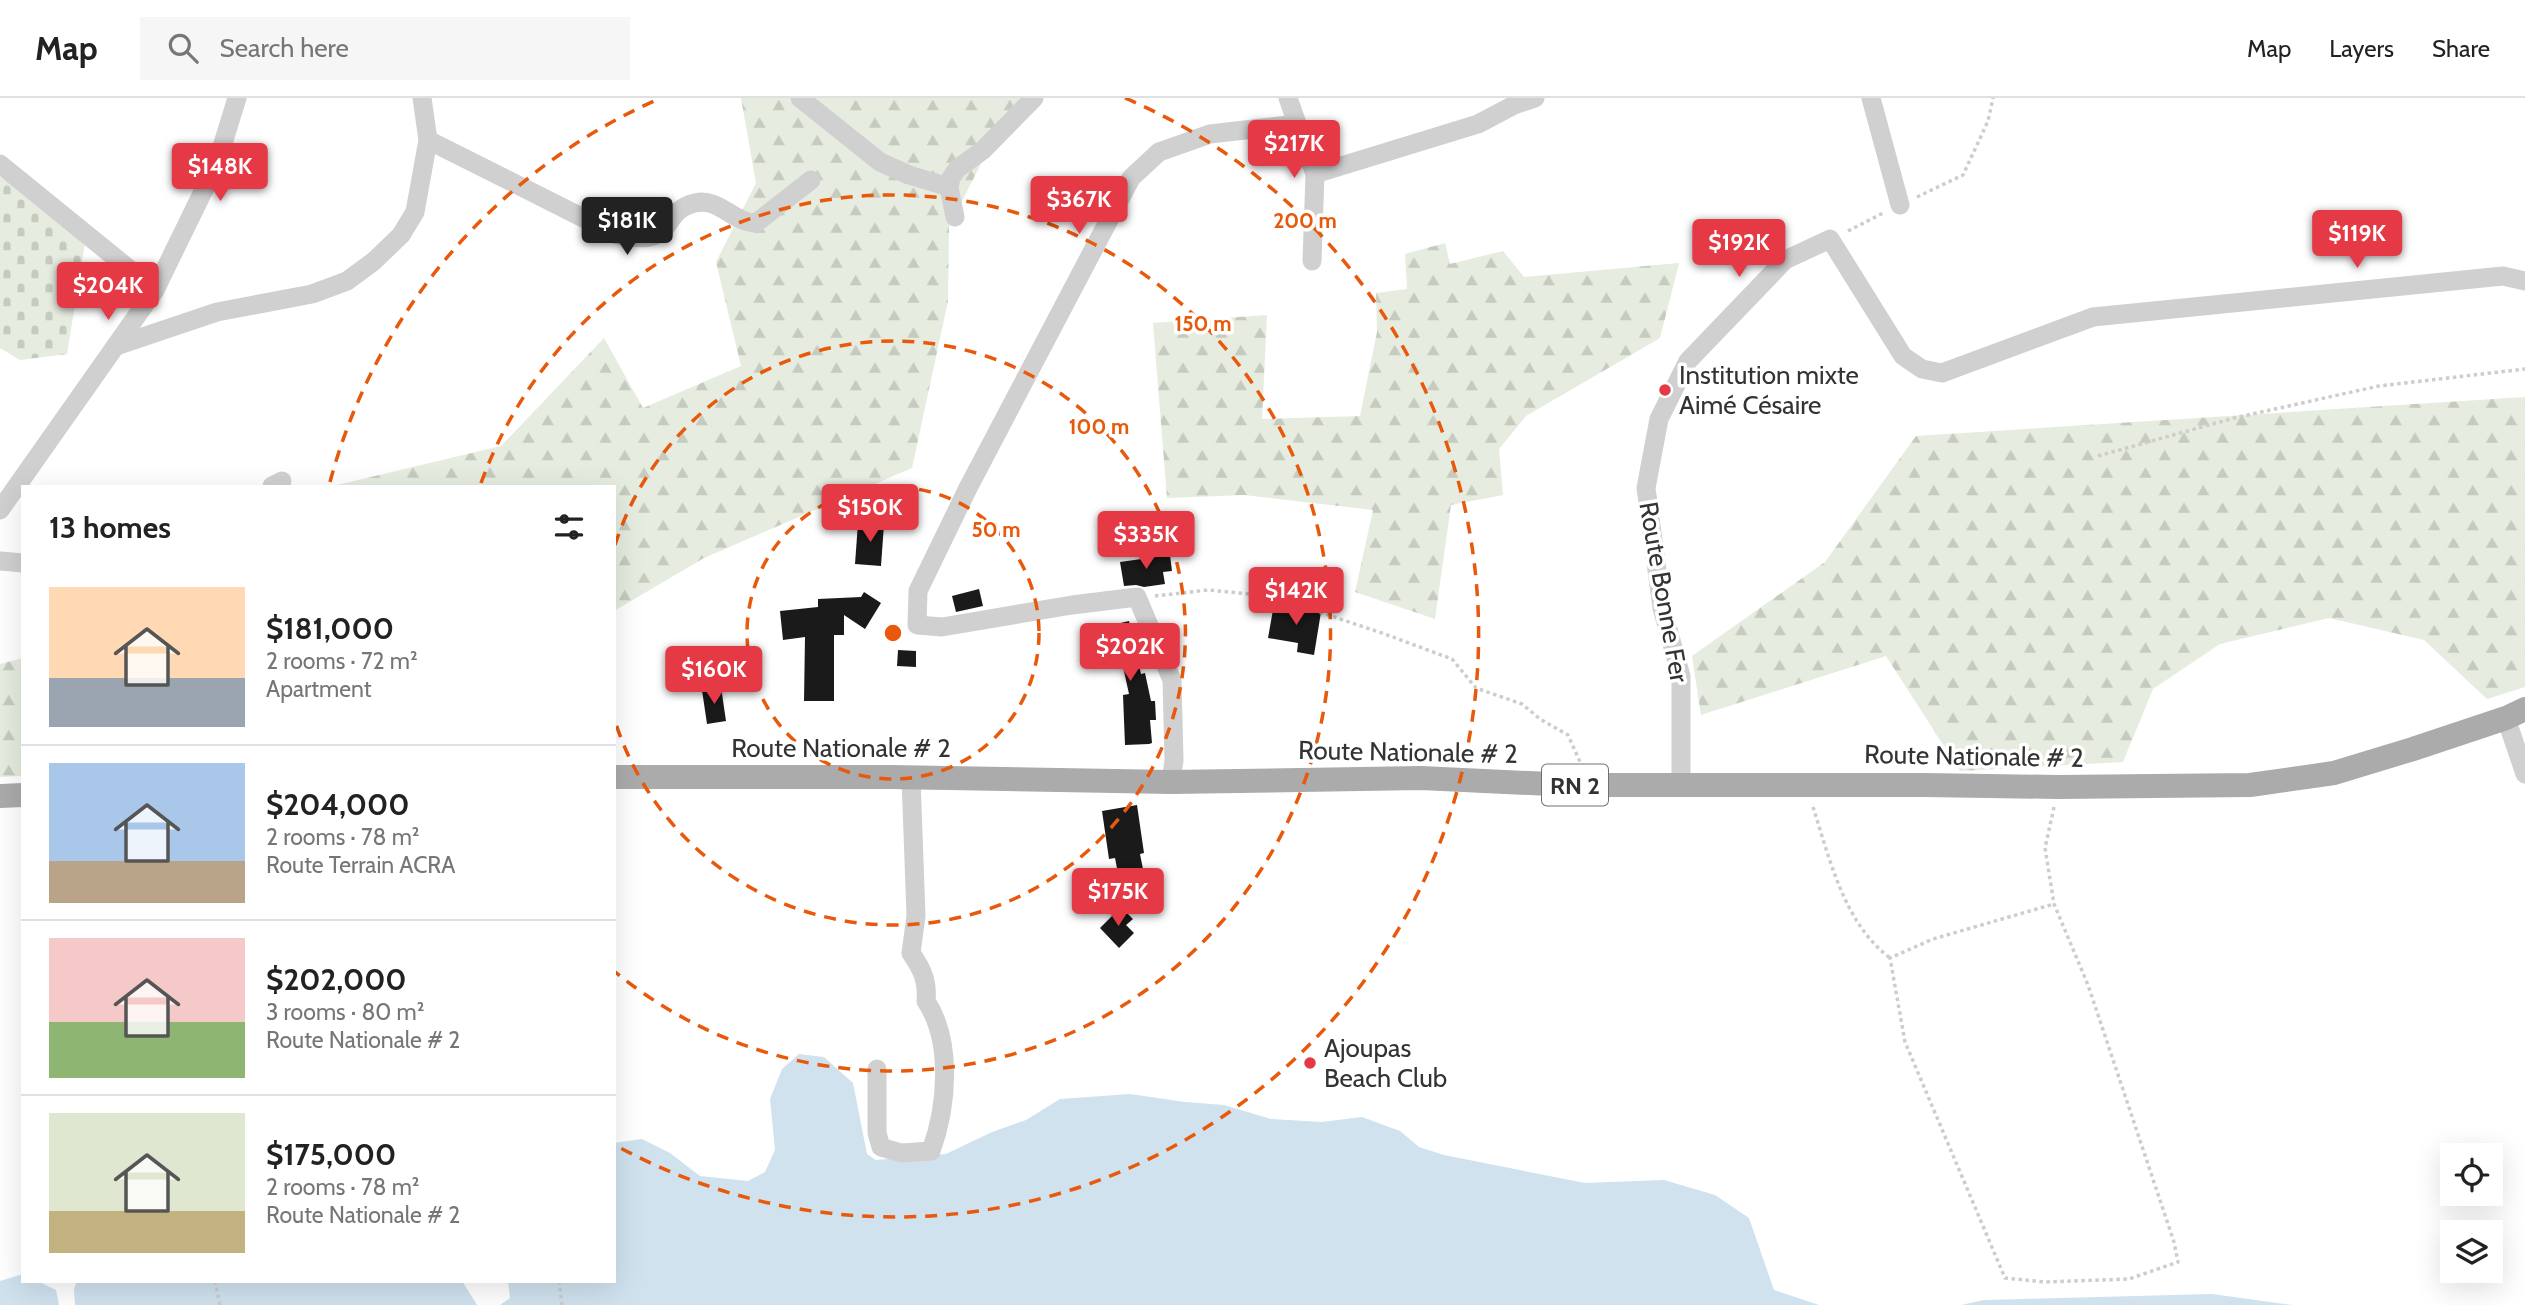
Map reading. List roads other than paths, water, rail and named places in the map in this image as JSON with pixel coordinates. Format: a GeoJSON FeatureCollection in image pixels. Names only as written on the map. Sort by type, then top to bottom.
{"type":"FeatureCollection","features":[{"type":"Feature","properties":{"kind":"main road","name":"Route Nationale # 2"},"geometry":{"type":"LineString","coordinates":[[616,777],[1171,782],[1421,778],[1591,785],[1805,784],[2058,788],[2250,785],[2334,773],[2515,714]]}},
{"type":"Feature","properties":{"kind":"main road"},"geometry":{"type":"LineString","coordinates":[[0,796],[21,795]]}},
{"type":"Feature","properties":{"kind":"street"},"geometry":{"type":"LineString","coordinates":[[0,510],[155,290],[218,163],[237,98]]}},
{"type":"Feature","properties":{"kind":"street"},"geometry":{"type":"LineString","coordinates":[[116,346],[217,312],[312,294],[347,281],[401,235],[415,212],[428,140],[422,98]]}},
{"type":"Feature","properties":{"kind":"street"},"geometry":{"type":"LineString","coordinates":[[800,98],[880,162],[909,175],[949,187]]}},
{"type":"Feature","properties":{"kind":"street"},"geometry":{"type":"LineString","coordinates":[[955,217],[949,187],[957,169],[983,150],[1034,98]]}},
{"type":"Feature","properties":{"kind":"street"},"geometry":{"type":"LineString","coordinates":[[1288,98],[1315,174],[1311,261]]}},
{"type":"Feature","properties":{"kind":"street"},"geometry":{"type":"LineString","coordinates":[[1315,174],[1478,124],[1514,105],[1535,98]]}},
{"type":"Feature","properties":{"kind":"street"},"geometry":{"type":"LineString","coordinates":[[1871,98],[1900,205]]}},
{"type":"Feature","properties":{"kind":"street"},"geometry":{"type":"LineString","coordinates":[[1171,782],[1174,760],[1172,681],[1137,597],[942,627],[917,625],[918,591],[968,488],[1131,178],[1159,152],[1210,134],[1297,124]]}},
{"type":"Feature","properties":{"kind":"street"},"geometry":{"type":"LineString","coordinates":[[428,140],[615,234],[629,237],[654,237],[662,232],[682,208],[705,201],[741,221],[757,223],[811,180]]}},
{"type":"Feature","properties":{"kind":"street"},"geometry":{"type":"LineString","coordinates":[[0,164],[155,290]]}},
{"type":"Feature","properties":{"kind":"street","name":"Route Bonne Fer"},"geometry":{"type":"LineString","coordinates":[[1681,784],[1681,676],[1662,608],[1646,488],[1659,419],[1688,360],[1785,260],[1830,239],[1903,356],[1922,369],[1942,373],[2093,317],[2503,276],[2525,281]]}},
{"type":"Feature","properties":{"kind":"street"},"geometry":{"type":"LineString","coordinates":[[0,561],[21,563]]}},
{"type":"Feature","properties":{"kind":"street"},"geometry":{"type":"LineString","coordinates":[[2515,714],[2525,774]]}},
{"type":"Feature","properties":{"kind":"street"},"geometry":{"type":"LineString","coordinates":[[877,1069],[877,1133],[881,1147],[901,1153],[931,1152],[942,1122],[946,1063],[935,1015],[926,1001],[928,986],[922,968],[911,953],[916,916],[911,778]]}},
{"type":"Feature","properties":{"kind":"water"},"geometry":{"type":"Polygon","coordinates":[[[799,1054],[824,1057],[853,1083],[867,1154],[876,1160],[946,1154],[992,1132],[1026,1120],[1060,1099],[1130,1094],[1224,1105],[1271,1119],[1322,1122],[1362,1117],[1400,1131],[1419,1147],[1444,1155],[1585,1183],[1664,1180],[1715,1195],[1749,1218],[1774,1290],[1819,1305],[500,1305],[510,1298],[508,1283],[616,1283],[616,1143],[642,1139],[670,1153],[700,1176],[748,1181],[765,1172],[775,1150],[770,1099],[782,1069],[799,1054]]]}},
{"type":"Feature","properties":{"kind":"water"},"geometry":{"type":"Polygon","coordinates":[[[21,1275],[21,1283],[41,1283],[56,1290],[59,1305],[0,1305],[0,1281],[21,1275]]]}},
{"type":"Feature","properties":{"kind":"water"},"geometry":{"type":"Polygon","coordinates":[[[76,1283],[463,1283],[477,1305],[75,1305],[76,1283]]]}},
{"type":"Feature","properties":{"kind":"water"},"geometry":{"type":"Polygon","coordinates":[[[2212,1294],[2292,1305],[1961,1305],[1984,1300],[2212,1294]]]}},
{"type":"Feature","properties":{"kind":"place","name":"Institution mixte Aimé Césaire"},"geometry":{"type":"Point","coordinates":[1665,390]}},
{"type":"Feature","properties":{"kind":"place","name":"Ajoupas Beach Club"},"geometry":{"type":"Point","coordinates":[1310,1063]}}]}
